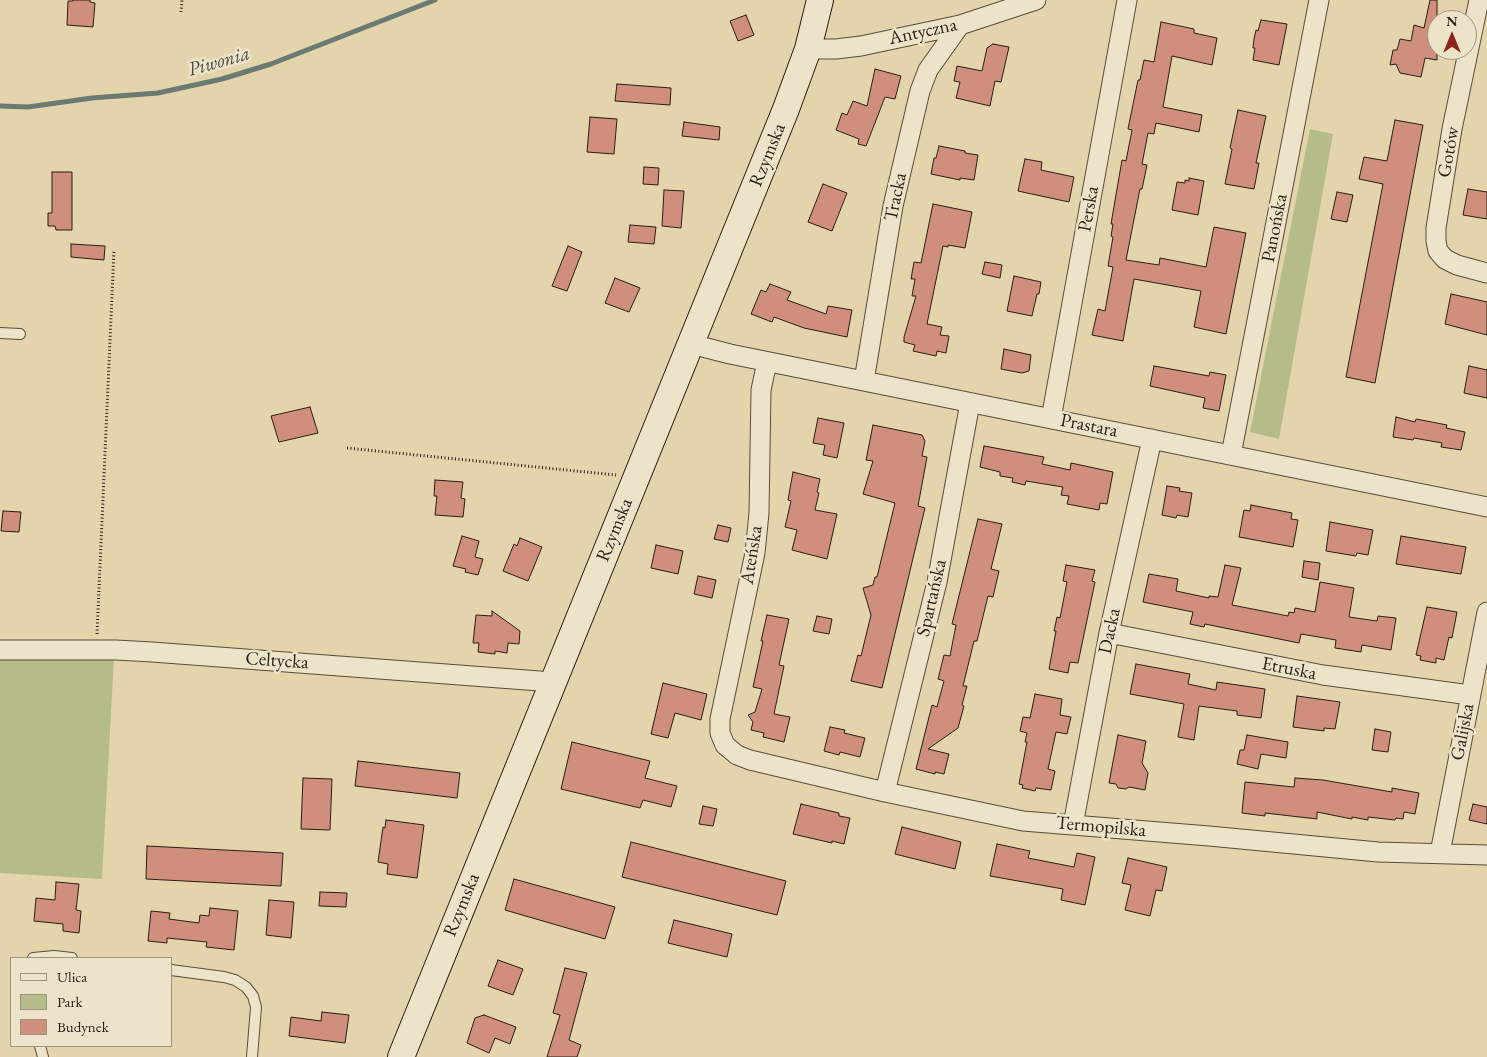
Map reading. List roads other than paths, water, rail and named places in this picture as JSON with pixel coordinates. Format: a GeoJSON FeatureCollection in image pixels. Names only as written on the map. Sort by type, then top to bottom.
{"type":"FeatureCollection","features":[{"type":"Feature","properties":{"kind":"main road","name":"Rzymska"},"geometry":{"type":"LineString","coordinates":[[400,1057],[786,109],[808,49],[820,0]]}},
{"type":"Feature","properties":{"kind":"street","name":"Antyczna"},"geometry":{"type":"LineString","coordinates":[[808,49],[836,49],[861,46],[960,24],[1036,0]]}},
{"type":"Feature","properties":{"kind":"street","name":"Perska"},"geometry":{"type":"LineString","coordinates":[[1051,419],[1127,0]]}},
{"type":"Feature","properties":{"kind":"street","name":"Panońska"},"geometry":{"type":"LineString","coordinates":[[1231,455],[1319,0]]}},
{"type":"Feature","properties":{"kind":"street","name":"Gotów"},"geometry":{"type":"LineString","coordinates":[[1479,0],[1452,129],[1436,228],[1436,242],[1438,251],[1445,259],[1457,265],[1487,273]]}},
{"type":"Feature","properties":{"kind":"street","name":"Tracka"},"geometry":{"type":"LineString","coordinates":[[864,381],[893,206],[920,91],[928,70],[960,24]]}},
{"type":"Feature","properties":{"kind":"street","name":"Prastara"},"geometry":{"type":"LineString","coordinates":[[691,344],[766,362],[1487,507]]}},
{"type":"Feature","properties":{"kind":"street","name":"Ateńska"},"geometry":{"type":"LineString","coordinates":[[725,746],[720,733],[720,719],[754,553],[759,513],[762,390],[766,362]]}},
{"type":"Feature","properties":{"kind":"street","name":"Spartańska"},"geometry":{"type":"LineString","coordinates":[[885,792],[937,582],[970,403]]}},
{"type":"Feature","properties":{"kind":"street","name":"Dacka"},"geometry":{"type":"LineString","coordinates":[[1073,825],[1109,633],[1152,439]]}},
{"type":"Feature","properties":{"kind":"street","name":"Galijska"},"geometry":{"type":"LineString","coordinates":[[1440,852],[1487,612]]}},
{"type":"Feature","properties":{"kind":"street","name":"Etruska"},"geometry":{"type":"LineString","coordinates":[[1109,633],[1323,675],[1470,695]]}},
{"type":"Feature","properties":{"kind":"street","name":"Celtycka"},"geometry":{"type":"LineString","coordinates":[[0,650],[152,652],[553,682]]}},
{"type":"Feature","properties":{"kind":"street","name":"Termopilska"},"geometry":{"type":"LineString","coordinates":[[725,746],[737,755],[750,760],[885,792],[1023,821],[1378,852],[1487,854]]}},
{"type":"Feature","properties":{"kind":"lane"},"geometry":{"type":"LineString","coordinates":[[0,333],[20,334]]}},
{"type":"Feature","properties":{"kind":"lane"},"geometry":{"type":"LineString","coordinates":[[44,957],[63,957]]}},
{"type":"Feature","properties":{"kind":"lane"},"geometry":{"type":"LineString","coordinates":[[172,970],[224,977],[235,980],[246,987],[253,996],[256,1007],[252,1057]]}},
{"type":"Feature","properties":{"kind":"waterway","name":"Piwonia"},"geometry":{"type":"LineString","coordinates":[[0,106],[28,107],[92,98],[158,93],[222,79],[271,64],[435,0]]}}]}
